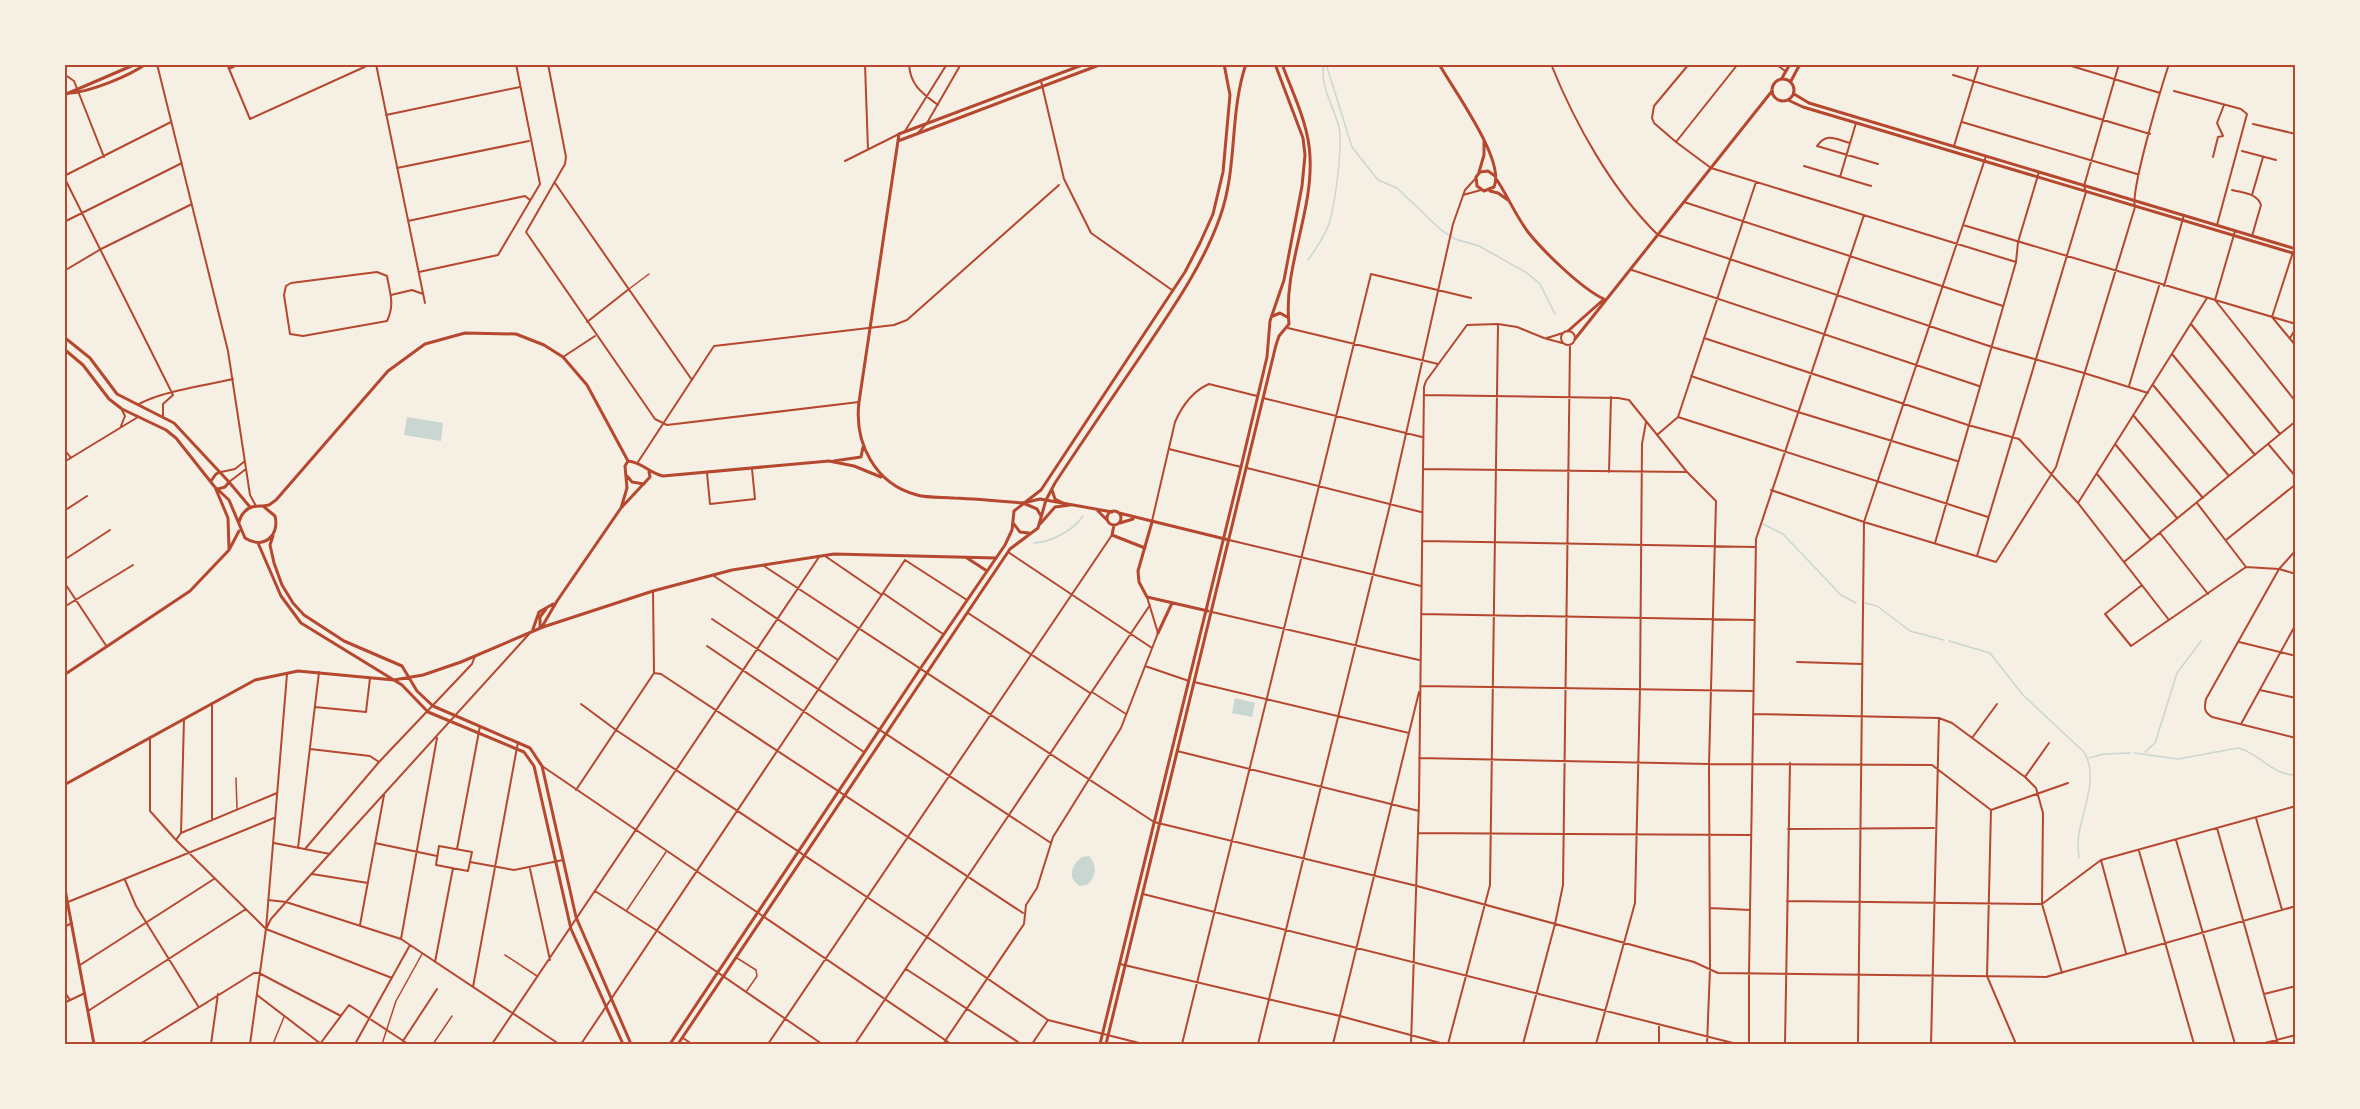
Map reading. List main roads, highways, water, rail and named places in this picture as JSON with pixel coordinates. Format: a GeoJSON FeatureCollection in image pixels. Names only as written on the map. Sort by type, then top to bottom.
{"type":"FeatureCollection","features":[{"type":"Feature","properties":{"kind":"waterway"},"geometry":{"type":"LineString","coordinates":[[1308,260],[1329,224],[1339,161],[1339,127],[1325,88],[1324,64]]}},
{"type":"Feature","properties":{"kind":"waterway"},"geometry":{"type":"LineString","coordinates":[[1326,64],[1352,147],[1378,180],[1397,188],[1441,230],[1455,239],[1479,246],[1527,273],[1540,284],[1555,314]]}},
{"type":"Feature","properties":{"kind":"waterway"},"geometry":{"type":"LineString","coordinates":[[1034,543],[1061,535],[1083,516]]}},
{"type":"Feature","properties":{"kind":"waterway"},"geometry":{"type":"LineString","coordinates":[[1763,524],[1783,534],[1841,595],[1856,603]]}},
{"type":"Feature","properties":{"kind":"waterway"},"geometry":{"type":"LineString","coordinates":[[1865,603],[1877,606],[1910,631],[1944,640]]}},
{"type":"Feature","properties":{"kind":"waterway"},"geometry":{"type":"LineString","coordinates":[[1949,641],[1990,653],[2023,695],[2084,752],[2088,762],[2090,782],[2078,837],[2079,858]]}},
{"type":"Feature","properties":{"kind":"waterway"},"geometry":{"type":"LineString","coordinates":[[2145,752],[2155,743],[2177,673],[2201,641]]}},
{"type":"Feature","properties":{"kind":"waterway"},"geometry":{"type":"LineString","coordinates":[[2135,753],[2178,759],[2238,748],[2280,772],[2296,775]]}},
{"type":"Feature","properties":{"kind":"waterway"},"geometry":{"type":"LineString","coordinates":[[2089,758],[2104,754],[2130,753]]}}]}
